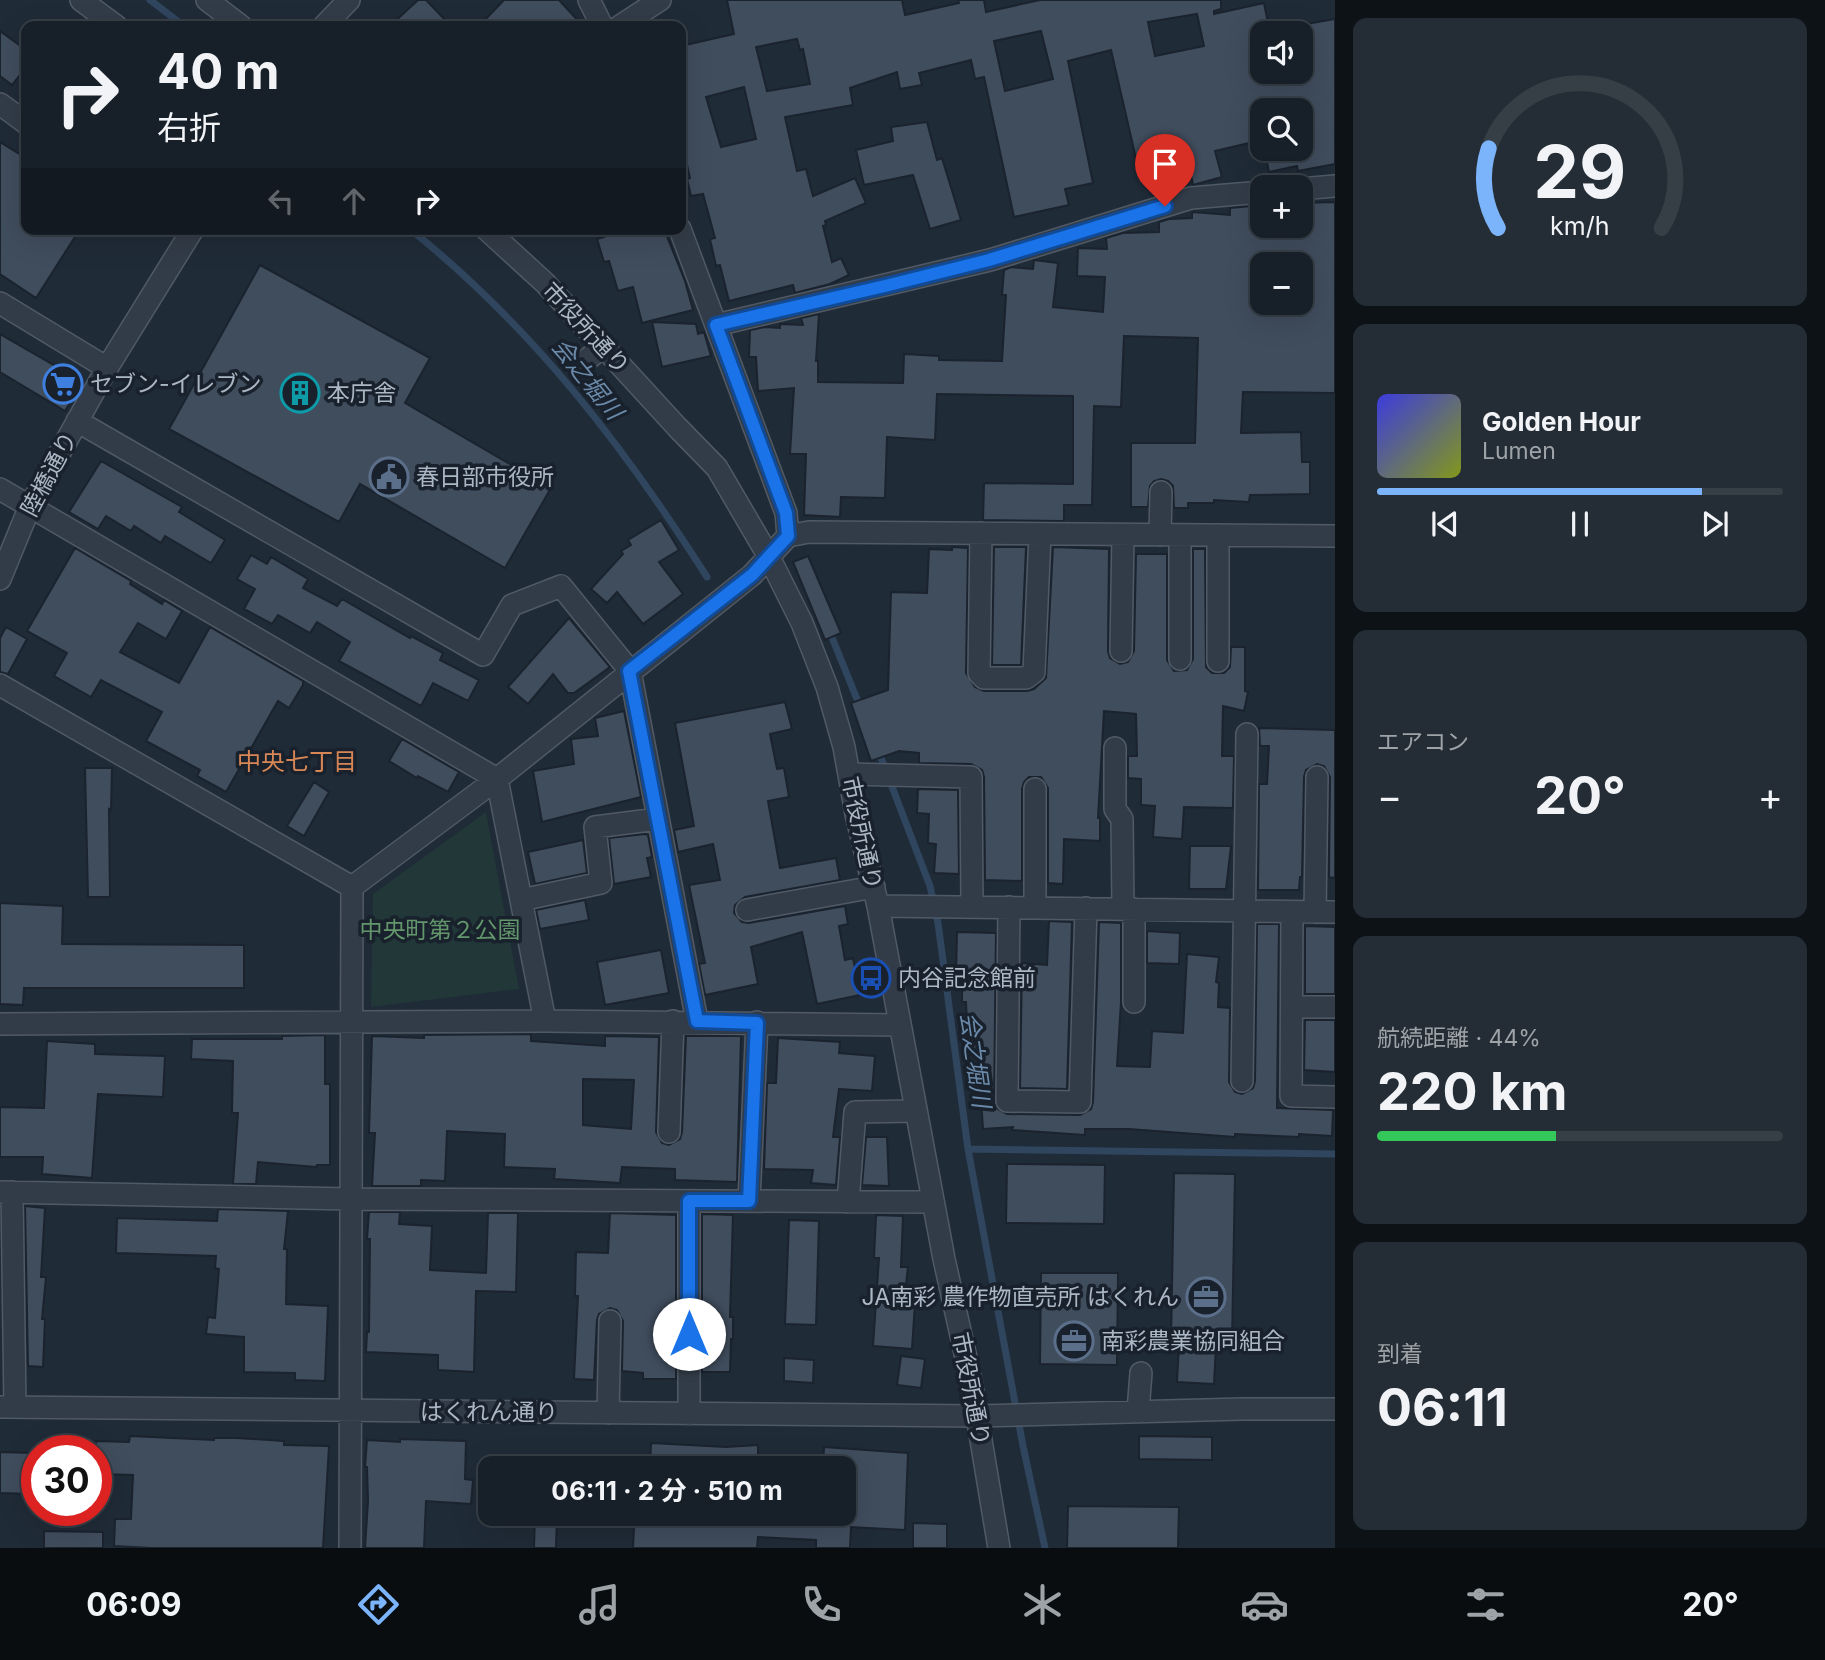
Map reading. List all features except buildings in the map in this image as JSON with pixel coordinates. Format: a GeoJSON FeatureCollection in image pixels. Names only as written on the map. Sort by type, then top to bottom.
{"type":"FeatureCollection","features":[{"type":"Feature","properties":{"kind":"street"},"geometry":{"type":"LineString","coordinates":[[81,0],[109,21]]}},
{"type":"Feature","properties":{"kind":"street"},"geometry":{"type":"LineString","coordinates":[[207,0],[234,21]]}},
{"type":"Feature","properties":{"kind":"street"},"geometry":{"type":"LineString","coordinates":[[329,21],[349,0]]}},
{"type":"Feature","properties":{"kind":"street"},"geometry":{"type":"LineString","coordinates":[[589,0],[600,21]]}},
{"type":"Feature","properties":{"kind":"street"},"geometry":{"type":"LineString","coordinates":[[628,21],[660,0]]}},
{"type":"Feature","properties":{"kind":"street"},"geometry":{"type":"LineString","coordinates":[[0,104],[21,119]]}},
{"type":"Feature","properties":{"kind":"street"},"geometry":{"type":"LineString","coordinates":[[1313,188],[1335,186]]}},
{"type":"Feature","properties":{"kind":"street"},"geometry":{"type":"LineString","coordinates":[[716,325],[989,260],[1191,198],[1250,193]]}},
{"type":"Feature","properties":{"kind":"street","name":"陸橋通り"},"geometry":{"type":"LineString","coordinates":[[0,579],[30,506],[183,235]]}},
{"type":"Feature","properties":{"kind":"street","name":"市役所通り"},"geometry":{"type":"LineString","coordinates":[[493,235],[545,283],[718,468],[803,623],[827,687],[844,747],[876,897],[933,1202],[978,1416],[999,1548]]}},
{"type":"Feature","properties":{"kind":"street"},"geometry":{"type":"LineString","coordinates":[[682,235],[786,513],[788,536]]}},
{"type":"Feature","properties":{"kind":"street"},"geometry":{"type":"LineString","coordinates":[[0,303],[107,368]]}},
{"type":"Feature","properties":{"kind":"street"},"geometry":{"type":"LineString","coordinates":[[580,365],[604,346]]}},
{"type":"Feature","properties":{"kind":"street"},"geometry":{"type":"LineString","coordinates":[[77,421],[483,655],[512,604],[561,586],[629,671],[697,1021]]}},
{"type":"Feature","properties":{"kind":"street"},"geometry":{"type":"LineString","coordinates":[[0,489],[497,779],[545,1021]]}},
{"type":"Feature","properties":{"kind":"street"},"geometry":{"type":"LineString","coordinates":[[1161,492],[1170,535],[1180,659]]}},
{"type":"Feature","properties":{"kind":"street"},"geometry":{"type":"LineString","coordinates":[[352,887],[497,779],[752,575],[788,536],[809,533],[1335,536]]}},
{"type":"Feature","properties":{"kind":"street"},"geometry":{"type":"LineString","coordinates":[[981,533],[979,673],[984,678],[1026,678],[1034,672],[1040,534]]}},
{"type":"Feature","properties":{"kind":"street"},"geometry":{"type":"LineString","coordinates":[[1121,651],[1123,535]]}},
{"type":"Feature","properties":{"kind":"street"},"geometry":{"type":"LineString","coordinates":[[1218,661],[1219,536]]}},
{"type":"Feature","properties":{"kind":"street"},"geometry":{"type":"LineString","coordinates":[[13,687],[352,887]]}},
{"type":"Feature","properties":{"kind":"street"},"geometry":{"type":"LineString","coordinates":[[1242,1081],[1247,734]]}},
{"type":"Feature","properties":{"kind":"street"},"geometry":{"type":"LineString","coordinates":[[1115,748],[1115,809],[1122,819],[1134,1002]]}},
{"type":"Feature","properties":{"kind":"street"},"geometry":{"type":"LineString","coordinates":[[849,774],[971,777],[972,907]]}},
{"type":"Feature","properties":{"kind":"street"},"geometry":{"type":"LineString","coordinates":[[747,910],[876,897],[935,906],[1325,912],[1317,777]]}},
{"type":"Feature","properties":{"kind":"street"},"geometry":{"type":"LineString","coordinates":[[1035,789],[1035,908]]}},
{"type":"Feature","properties":{"kind":"street"},"geometry":{"type":"LineString","coordinates":[[521,900],[601,883],[595,827],[658,819]]}},
{"type":"Feature","properties":{"kind":"street"},"geometry":{"type":"LineString","coordinates":[[350,1548],[352,887]]}},
{"type":"Feature","properties":{"kind":"street"},"geometry":{"type":"LineString","coordinates":[[1009,907],[1007,1101],[1068,1102],[1080,1102],[1086,908]]}},
{"type":"Feature","properties":{"kind":"street"},"geometry":{"type":"LineString","coordinates":[[1292,912],[1291,1096],[1335,1097]]}},
{"type":"Feature","properties":{"kind":"street"},"geometry":{"type":"LineString","coordinates":[[1293,1007],[1335,1007]]}},
{"type":"Feature","properties":{"kind":"street"},"geometry":{"type":"LineString","coordinates":[[669,1132],[673,1021]]}},
{"type":"Feature","properties":{"kind":"street"},"geometry":{"type":"LineString","coordinates":[[0,1024],[697,1021],[900,1025]]}},
{"type":"Feature","properties":{"kind":"street"},"geometry":{"type":"LineString","coordinates":[[749,1201],[757,1023]]}},
{"type":"Feature","properties":{"kind":"street"},"geometry":{"type":"LineString","coordinates":[[848,1202],[855,1112],[916,1111]]}},
{"type":"Feature","properties":{"kind":"street"},"geometry":{"type":"LineString","coordinates":[[7,1407],[6,1192],[350,1199],[933,1202]]}},
{"type":"Feature","properties":{"kind":"street"},"geometry":{"type":"LineString","coordinates":[[689,1201],[689,1414]]}},
{"type":"Feature","properties":{"kind":"street"},"geometry":{"type":"LineString","coordinates":[[608,1413],[610,1321]]}},
{"type":"Feature","properties":{"kind":"street"},"geometry":{"type":"LineString","coordinates":[[1127,1415],[1141,1373]]}},
{"type":"Feature","properties":{"kind":"street","name":"はくれん通り"},"geometry":{"type":"LineString","coordinates":[[7,1407],[978,1416],[1189,1416],[1335,1409]]}},
{"type":"Feature","properties":{"kind":"green space","name":"中央町第２公園"},"geometry":{"type":"Polygon","coordinates":[[[486,812],[519,989],[371,1007],[373,894],[486,812]]]}},
{"type":"Feature","properties":{"kind":"waterway","name":"会之堀川"},"geometry":{"type":"LineString","coordinates":[[150,0],[177,21]]}},
{"type":"Feature","properties":{"kind":"waterway","name":"会之堀川"},"geometry":{"type":"LineString","coordinates":[[417,235],[496,307],[573,391],[609,435],[707,577]]}},
{"type":"Feature","properties":{"kind":"waterway","name":"会之堀川"},"geometry":{"type":"LineString","coordinates":[[829,630],[861,709]]}},
{"type":"Feature","properties":{"kind":"waterway","name":"会之堀川"},"geometry":{"type":"LineString","coordinates":[[878,750],[930,886],[938,923],[968,1149],[1023,1446],[1045,1548]]}},
{"type":"Feature","properties":{"kind":"waterway"},"geometry":{"type":"LineString","coordinates":[[968,1149],[1335,1154]]}},
{"type":"Feature","properties":{"kind":"place","name":"セブン-イレブン"},"geometry":{"type":"Point","coordinates":[63,384]}},
{"type":"Feature","properties":{"kind":"place","name":"本庁舎"},"geometry":{"type":"Point","coordinates":[300,393]}},
{"type":"Feature","properties":{"kind":"place","name":"春日部市役所"},"geometry":{"type":"Point","coordinates":[389,477]}},
{"type":"Feature","properties":{"kind":"place","name":"内谷記念館前"},"geometry":{"type":"Point","coordinates":[871,978]}},
{"type":"Feature","properties":{"kind":"place","name":"JA南彩 農作物直売所 はくれん"},"geometry":{"type":"Point","coordinates":[1206,1297]}},
{"type":"Feature","properties":{"kind":"place","name":"南彩農業協同組合"},"geometry":{"type":"Point","coordinates":[1074,1341]}},
{"type":"Feature","properties":{"kind":"district","name":"中央七丁目"},"geometry":{"type":"Point","coordinates":[297,762]}},
{"type":"Feature","properties":{"kind":"route"},"geometry":{"type":"LineString","coordinates":[[689,1334],[689,1201],[749,1201],[757,1023],[697,1021],[629,671],[752,575],[788,536],[786,513],[716,325],[989,260],[1165,206]]}}]}
